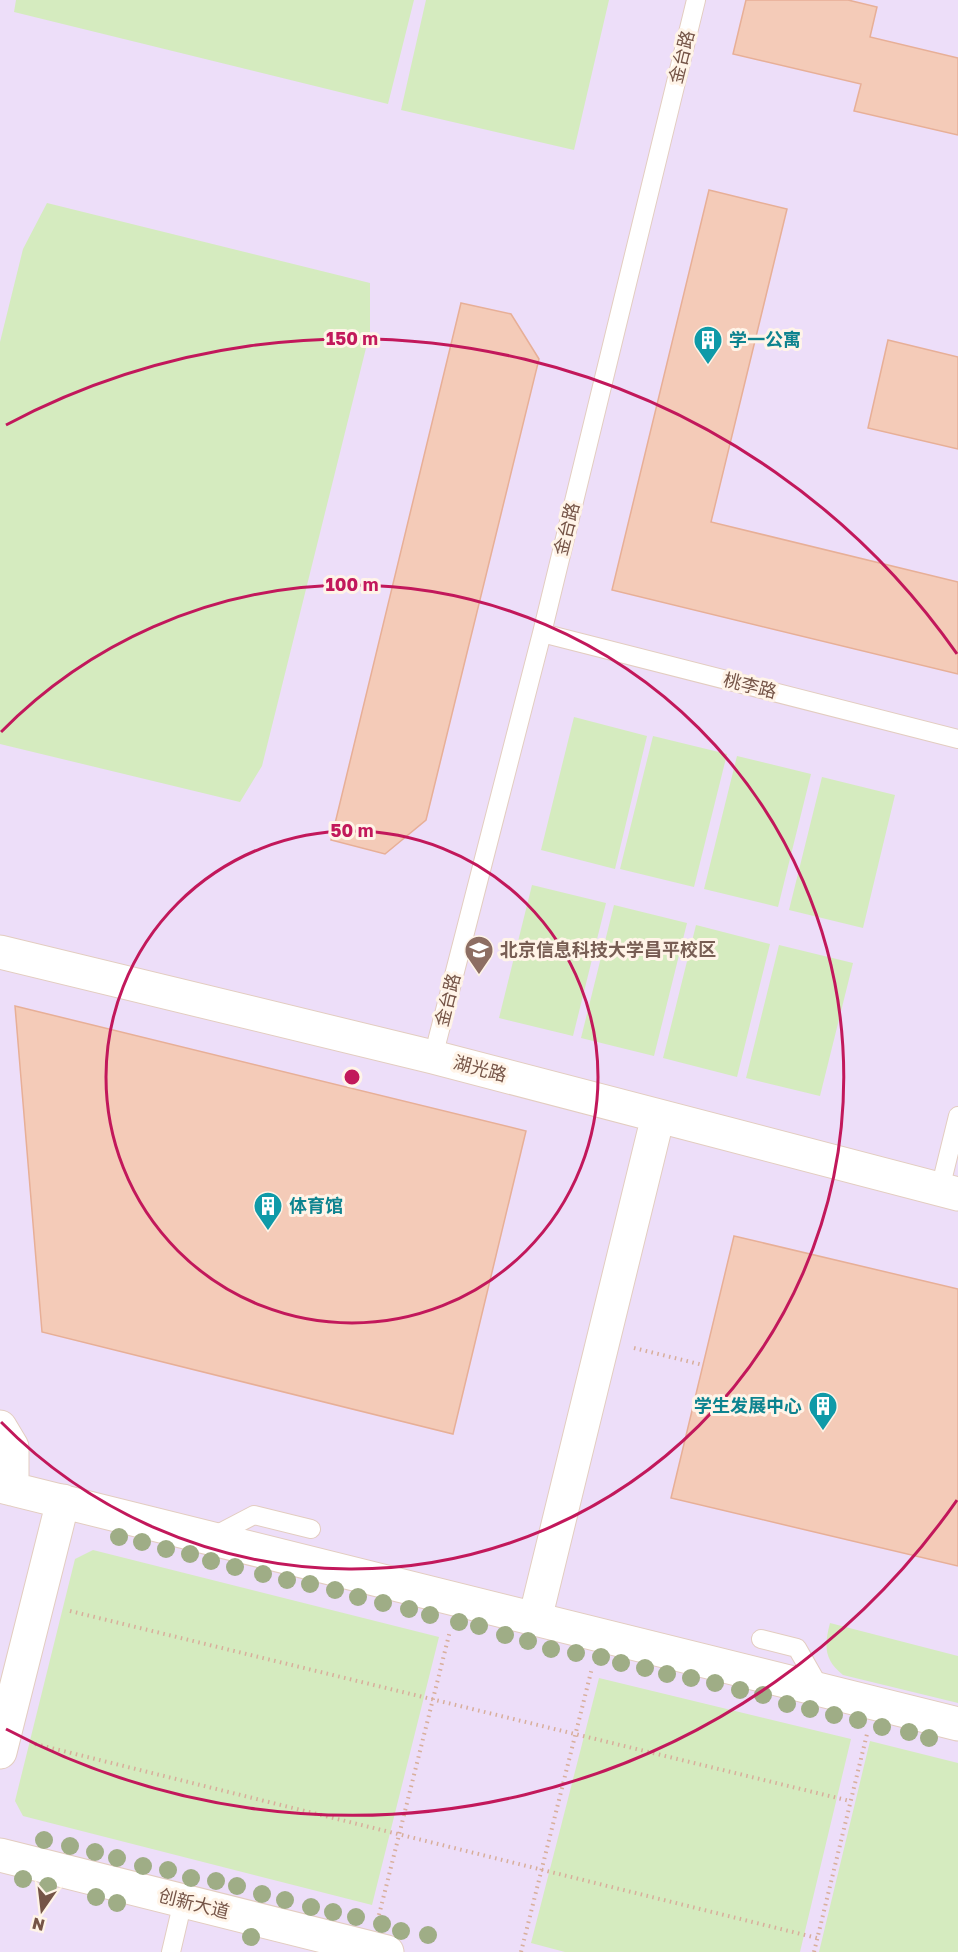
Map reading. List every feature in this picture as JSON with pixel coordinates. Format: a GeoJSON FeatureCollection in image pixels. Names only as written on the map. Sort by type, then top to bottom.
{"type":"FeatureCollection","features":[{"type":"Feature","properties":{"kind":"street","name":"湖光路"},"geometry":{"type":"LineString","coordinates":[[0,952],[433,1057],[949,1191]]}},
{"type":"Feature","properties":{"kind":"street"},"geometry":{"type":"LineString","coordinates":[[535,1619],[658,1116]]}},
{"type":"Feature","properties":{"kind":"street"},"geometry":{"type":"LineString","coordinates":[[0,1427],[12,1447],[6,1487],[958,1724]]}},
{"type":"Feature","properties":{"kind":"street"},"geometry":{"type":"LineString","coordinates":[[2,1744],[63,1501]]}},
{"type":"Feature","properties":{"kind":"street","name":"创新大道"},"geometry":{"type":"LineString","coordinates":[[0,1855],[379,1950]]}},
{"type":"Feature","properties":{"kind":"lane","name":"金台路"},"geometry":{"type":"LineString","coordinates":[[433,1057],[542,633],[696,0]]}},
{"type":"Feature","properties":{"kind":"lane","name":"桃李路"},"geometry":{"type":"LineString","coordinates":[[542,633],[958,739]]}},
{"type":"Feature","properties":{"kind":"lane"},"geometry":{"type":"LineString","coordinates":[[949,1191],[958,1116]]}},
{"type":"Feature","properties":{"kind":"lane"},"geometry":{"type":"LineString","coordinates":[[211,1538],[254,1515],[311,1529]]}},
{"type":"Feature","properties":{"kind":"lane"},"geometry":{"type":"LineString","coordinates":[[761,1639],[797,1648],[821,1690]]}},
{"type":"Feature","properties":{"kind":"lane"},"geometry":{"type":"LineString","coordinates":[[171,1952],[183,1901]]}},
{"type":"Feature","properties":{"kind":"path"},"geometry":{"type":"LineString","coordinates":[[603,1340],[703,1365]]}},
{"type":"Feature","properties":{"kind":"path"},"geometry":{"type":"LineString","coordinates":[[379,1950],[399,1834],[458,1600]]}},
{"type":"Feature","properties":{"kind":"path"},"geometry":{"type":"LineString","coordinates":[[38,1603],[850,1801]]}},
{"type":"Feature","properties":{"kind":"path"},"geometry":{"type":"LineString","coordinates":[[520,1952],[601,1635]]}},
{"type":"Feature","properties":{"kind":"path"},"geometry":{"type":"LineString","coordinates":[[814,1952],[874,1704]]}},
{"type":"Feature","properties":{"kind":"path"},"geometry":{"type":"LineString","coordinates":[[2,1744],[399,1834],[817,1938]]}},
{"type":"Feature","properties":{"kind":"shaded area","name":"北京信息科技大学昌平校区"},"geometry":{"type":"Polygon","coordinates":[[[0,0],[958,0],[958,1952],[0,1952],[0,0]]]}},
{"type":"Feature","properties":{"kind":"green space"},"geometry":{"type":"Polygon","coordinates":[[[16,0],[414,0],[388,104],[14,12],[16,0]]]}},
{"type":"Feature","properties":{"kind":"green space"},"geometry":{"type":"Polygon","coordinates":[[[426,0],[609,0],[574,150],[401,110],[426,0]]]}},
{"type":"Feature","properties":{"kind":"green space"},"geometry":{"type":"Polygon","coordinates":[[[47,203],[370,283],[370,332],[262,766],[240,802],[0,744],[0,342],[23,249],[47,203]]]}},
{"type":"Feature","properties":{"kind":"green space"},"geometry":{"type":"Polygon","coordinates":[[[574,717],[647,736],[615,869],[541,850],[574,717]]]}},
{"type":"Feature","properties":{"kind":"green space"},"geometry":{"type":"Polygon","coordinates":[[[653,736],[727,754],[694,887],[620,869],[653,736]]]}},
{"type":"Feature","properties":{"kind":"green space"},"geometry":{"type":"Polygon","coordinates":[[[737,756],[811,774],[778,907],[704,889],[737,756]]]}},
{"type":"Feature","properties":{"kind":"green space"},"geometry":{"type":"Polygon","coordinates":[[[822,777],[895,795],[863,928],[789,910],[822,777]]]}},
{"type":"Feature","properties":{"kind":"green space"},"geometry":{"type":"Polygon","coordinates":[[[532,885],[606,903],[573,1036],[499,1018],[532,885]]]}},
{"type":"Feature","properties":{"kind":"green space"},"geometry":{"type":"Polygon","coordinates":[[[614,905],[687,923],[654,1056],[581,1038],[614,905]]]}},
{"type":"Feature","properties":{"kind":"green space"},"geometry":{"type":"Polygon","coordinates":[[[696,925],[770,944],[737,1077],[663,1058],[696,925]]]}},
{"type":"Feature","properties":{"kind":"green space"},"geometry":{"type":"Polygon","coordinates":[[[779,945],[853,963],[820,1096],[746,1078],[779,945]]]}},
{"type":"Feature","properties":{"kind":"green space"},"geometry":{"type":"Polygon","coordinates":[[[93,1550],[439,1637],[372,1905],[23,1816],[15,1801],[75,1559],[93,1550]]]}},
{"type":"Feature","properties":{"kind":"green space"},"geometry":{"type":"Polygon","coordinates":[[[830,1623],[958,1656],[958,1703],[843,1675],[832,1664],[827,1652],[830,1623]]]}},
{"type":"Feature","properties":{"kind":"green space"},"geometry":{"type":"Polygon","coordinates":[[[599,1678],[851,1739],[800,1952],[565,1952],[531,1943],[599,1678]]]}},
{"type":"Feature","properties":{"kind":"green space"},"geometry":{"type":"Polygon","coordinates":[[[870,1741],[958,1763],[958,1952],[819,1952],[870,1741]]]}},
{"type":"Feature","properties":{"kind":"building"},"geometry":{"type":"Polygon","coordinates":[[[746,0],[848,0],[877,7],[870,37],[958,58],[958,135],[854,111],[861,84],[733,54],[746,0]]]}},
{"type":"Feature","properties":{"kind":"building","name":"学一公寓"},"geometry":{"type":"Polygon","coordinates":[[[709,190],[787,209],[711,522],[958,582],[958,674],[612,590],[709,190]]]}},
{"type":"Feature","properties":{"kind":"building"},"geometry":{"type":"Polygon","coordinates":[[[461,303],[511,314],[539,359],[426,820],[385,854],[331,840],[461,303]]]}},
{"type":"Feature","properties":{"kind":"building"},"geometry":{"type":"Polygon","coordinates":[[[888,340],[958,357],[958,449],[868,428],[888,340]]]}},
{"type":"Feature","properties":{"kind":"building","name":"体育馆"},"geometry":{"type":"Polygon","coordinates":[[[15,1006],[526,1131],[453,1434],[42,1332],[15,1006]]]}},
{"type":"Feature","properties":{"kind":"building","name":"学生发展中心"},"geometry":{"type":"Polygon","coordinates":[[[734,1236],[958,1289],[958,1566],[671,1498],[734,1236]]]}},
{"type":"Feature","properties":{"kind":"place","name":"学一公寓"},"geometry":{"type":"Point","coordinates":[708,366]}},
{"type":"Feature","properties":{"kind":"place","name":"北京信息科技大学昌平校区"},"geometry":{"type":"Point","coordinates":[479,976]}},
{"type":"Feature","properties":{"kind":"place","name":"体育馆"},"geometry":{"type":"Point","coordinates":[268,1232]}},
{"type":"Feature","properties":{"kind":"place","name":"学生发展中心"},"geometry":{"type":"Point","coordinates":[823,1432]}}]}
